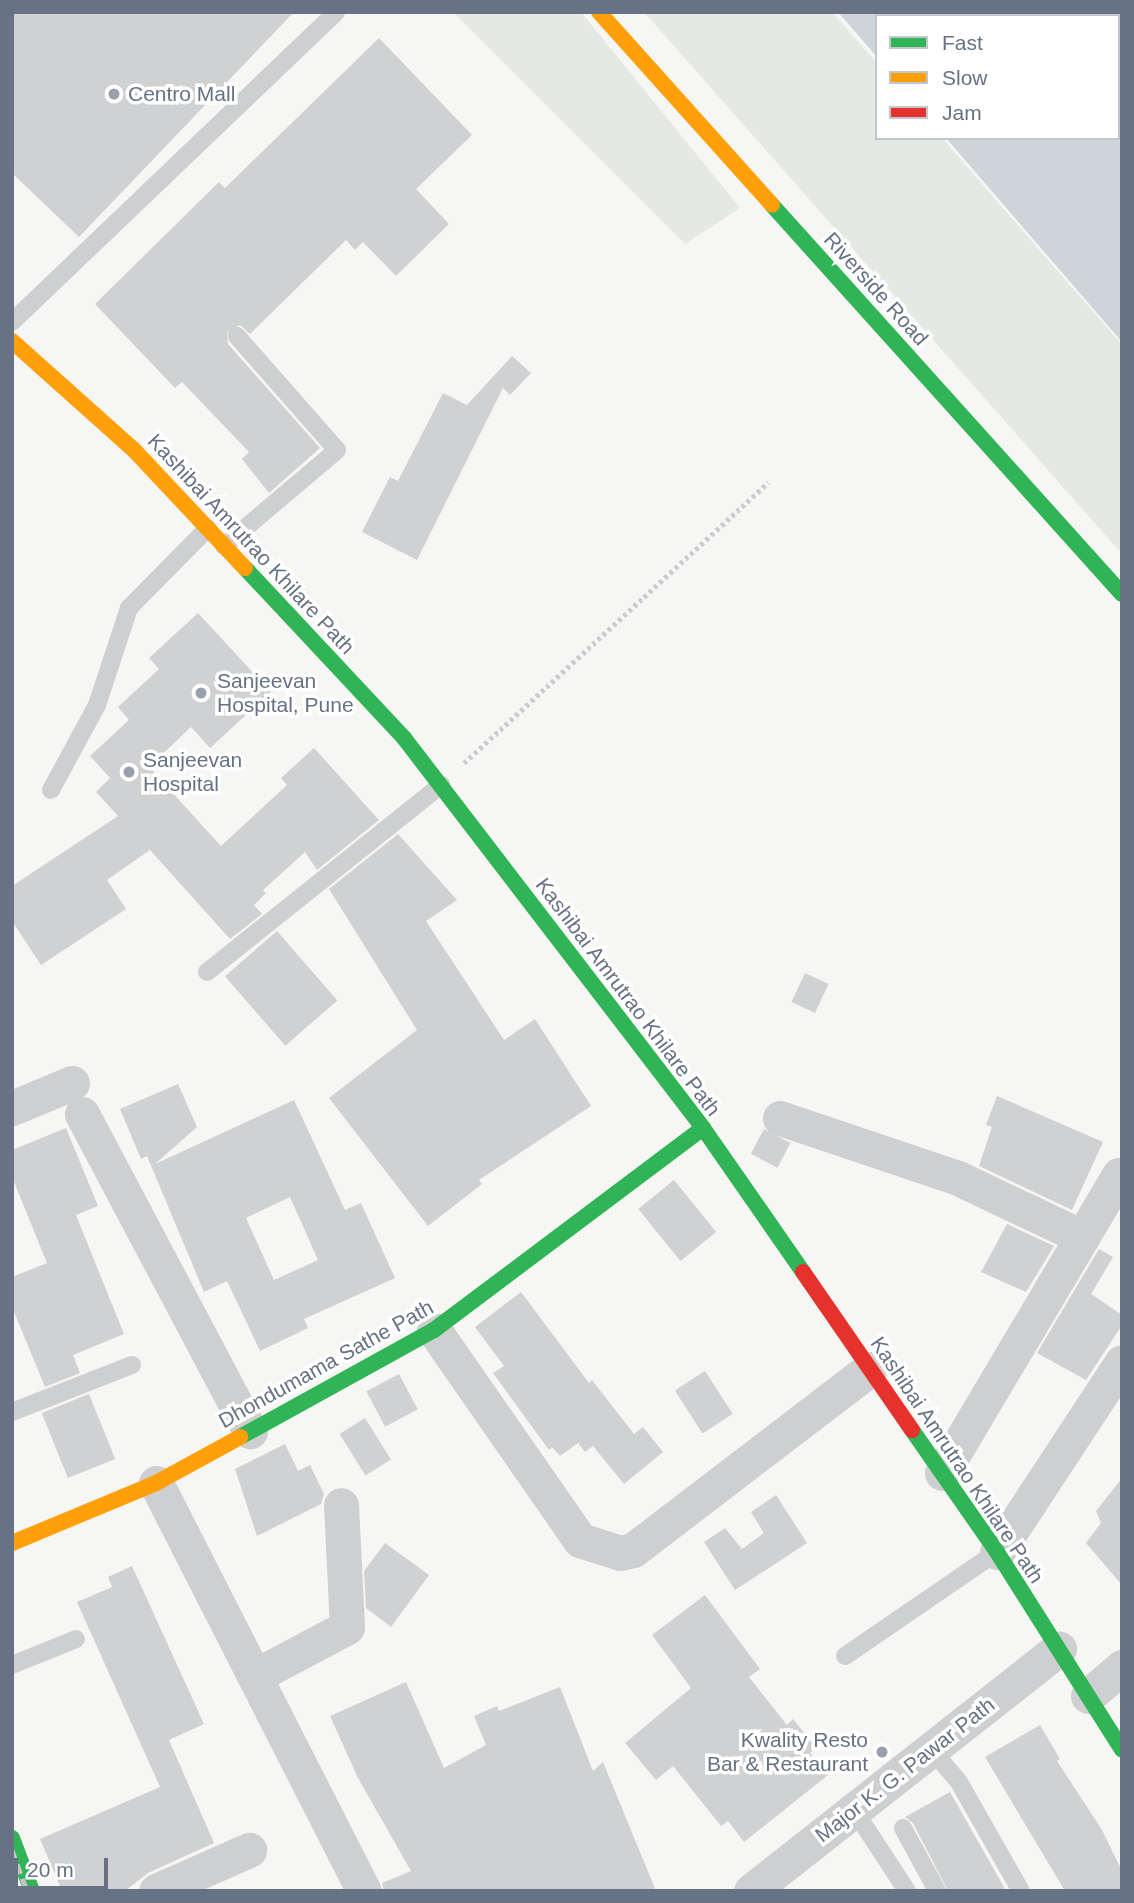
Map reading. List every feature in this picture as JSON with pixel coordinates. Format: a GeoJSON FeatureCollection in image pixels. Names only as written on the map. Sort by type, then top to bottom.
{"type":"FeatureCollection","features":[{"type":"Feature","properties":{"kind":"street","name":"Riverside Road"},"geometry":{"type":"LineString","coordinates":[[599,12],[1122,594]]}},
{"type":"Feature","properties":{"kind":"street","name":"Kashibai Amrutrao Khilare Path"},"geometry":{"type":"LineString","coordinates":[[12,341],[134,450],[404,738],[703,1128],[997,1552],[1122,1750]]}},
{"type":"Feature","properties":{"kind":"street"},"geometry":{"type":"LineString","coordinates":[[12,1108],[77,1099],[250,1431]]}},
{"type":"Feature","properties":{"kind":"street"},"geometry":{"type":"LineString","coordinates":[[779,1118],[958,1178],[1082,1237]]}},
{"type":"Feature","properties":{"kind":"street","name":"Dhondumama Sathe Path"},"geometry":{"type":"LineString","coordinates":[[12,1543],[156,1483],[434,1330],[703,1128]]}},
{"type":"Feature","properties":{"kind":"street"},"geometry":{"type":"LineString","coordinates":[[942,1473],[1119,1175]]}},
{"type":"Feature","properties":{"kind":"street"},"geometry":{"type":"LineString","coordinates":[[434,1330],[580,1540],[620,1553],[633,1550],[870,1369]]}},
{"type":"Feature","properties":{"kind":"street"},"geometry":{"type":"LineString","coordinates":[[997,1552],[1122,1362]]}},
{"type":"Feature","properties":{"kind":"street"},"geometry":{"type":"LineString","coordinates":[[156,1483],[365,1891]]}},
{"type":"Feature","properties":{"kind":"street"},"geometry":{"type":"LineString","coordinates":[[255,1676],[347,1627],[341,1505]]}},
{"type":"Feature","properties":{"kind":"street","name":"Major K. G. Pawar Path"},"geometry":{"type":"LineString","coordinates":[[758,1889],[1059,1649]]}},
{"type":"Feature","properties":{"kind":"street"},"geometry":{"type":"LineString","coordinates":[[1088,1696],[1122,1668]]}},
{"type":"Feature","properties":{"kind":"street"},"geometry":{"type":"LineString","coordinates":[[12,1838],[32,1891]]}},
{"type":"Feature","properties":{"kind":"street"},"geometry":{"type":"LineString","coordinates":[[156,1891],[249,1850]]}},
{"type":"Feature","properties":{"kind":"lane"},"geometry":{"type":"LineString","coordinates":[[12,322],[336,12]]}},
{"type":"Feature","properties":{"kind":"lane"},"geometry":{"type":"LineString","coordinates":[[224,546],[337,450],[237,336]]}},
{"type":"Feature","properties":{"kind":"lane"},"geometry":{"type":"LineString","coordinates":[[51,790],[97,705],[129,608],[208,528]]}},
{"type":"Feature","properties":{"kind":"lane"},"geometry":{"type":"LineString","coordinates":[[206,972],[440,785]]}},
{"type":"Feature","properties":{"kind":"lane"},"geometry":{"type":"LineString","coordinates":[[12,1412],[132,1365]]}},
{"type":"Feature","properties":{"kind":"lane"},"geometry":{"type":"LineString","coordinates":[[845,1656],[997,1552]]}},
{"type":"Feature","properties":{"kind":"lane"},"geometry":{"type":"LineString","coordinates":[[12,1665],[76,1639]]}},
{"type":"Feature","properties":{"kind":"lane"},"geometry":{"type":"LineString","coordinates":[[931,1749],[959,1782],[1021,1891]]}},
{"type":"Feature","properties":{"kind":"lane"},"geometry":{"type":"LineString","coordinates":[[854,1810],[907,1891]]}},
{"type":"Feature","properties":{"kind":"lane"},"geometry":{"type":"LineString","coordinates":[[903,1828],[937,1891]]}},
{"type":"Feature","properties":{"kind":"lane"},"geometry":{"type":"LineString","coordinates":[[896,1874],[921,1861]]}},
{"type":"Feature","properties":{"kind":"path"},"geometry":{"type":"LineString","coordinates":[[440,785],[768,482]]}},
{"type":"Feature","properties":{"kind":"shaded area"},"geometry":{"type":"Polygon","coordinates":[[[453,12],[581,12],[740,208],[685,244],[453,12]]]}},
{"type":"Feature","properties":{"kind":"shaded area"},"geometry":{"type":"Polygon","coordinates":[[[644,12],[832,12],[875,61],[875,140],[944,140],[1122,345],[1122,554],[644,12]]]}},
{"type":"Feature","properties":{"kind":"shaded area"},"geometry":{"type":"Polygon","coordinates":[[[838,12],[1054,14],[875,14],[875,55],[838,12]]]}},
{"type":"Feature","properties":{"kind":"shaded area"},"geometry":{"type":"Polygon","coordinates":[[[1122,48],[1122,105],[1120,105],[1122,48]]]}},
{"type":"Feature","properties":{"kind":"shaded area"},"geometry":{"type":"Polygon","coordinates":[[[1122,108],[1122,342],[948,140],[1120,140],[1122,108]]]}},
{"type":"Feature","properties":{"kind":"building","name":"Centro Mall"},"geometry":{"type":"Polygon","coordinates":[[[12,12],[294,12],[79,237],[12,173],[12,12]]]}},
{"type":"Feature","properties":{"kind":"building"},"geometry":{"type":"Polygon","coordinates":[[[379,38],[472,135],[416,189],[449,224],[396,276],[363,242],[355,250],[346,240],[250,334],[240,325],[227,332],[228,344],[320,448],[269,493],[242,459],[249,452],[182,382],[175,388],[95,304],[219,182],[225,188],[379,38]]]}},
{"type":"Feature","properties":{"kind":"building"},"geometry":{"type":"Polygon","coordinates":[[[512,356],[531,373],[510,395],[503,388],[417,560],[362,532],[390,477],[398,481],[443,393],[467,405],[512,356]]]}},
{"type":"Feature","properties":{"kind":"building","name":"Sanjeevan Hospital"},"geometry":{"type":"Polygon","coordinates":[[[198,613],[271,692],[210,748],[191,727],[149,767],[221,846],[287,785],[281,778],[314,748],[379,820],[317,870],[305,852],[263,890],[266,893],[254,905],[262,914],[230,939],[150,850],[107,880],[126,909],[41,965],[12,921],[12,886],[118,816],[96,792],[110,778],[90,756],[129,720],[118,707],[159,669],[149,658],[198,613]]]}},
{"type":"Feature","properties":{"kind":"building"},"geometry":{"type":"Polygon","coordinates":[[[398,834],[457,900],[426,921],[504,1040],[535,1019],[591,1106],[479,1180],[482,1184],[428,1226],[329,1098],[417,1030],[329,889],[398,834]]]}},
{"type":"Feature","properties":{"kind":"building"},"geometry":{"type":"Polygon","coordinates":[[[277,931],[337,1000],[285,1046],[225,976],[277,931]]]}},
{"type":"Feature","properties":{"kind":"building"},"geometry":{"type":"Polygon","coordinates":[[[805,973],[829,984],[815,1013],[791,1002],[805,973]]]}},
{"type":"Feature","properties":{"kind":"building"},"geometry":{"type":"Polygon","coordinates":[[[178,1084],[197,1127],[155,1164],[294,1100],[345,1210],[361,1203],[395,1278],[304,1319],[308,1328],[260,1351],[227,1281],[204,1292],[147,1156],[141,1159],[120,1109],[178,1084]],[[290,1197],[246,1218],[274,1280],[318,1260],[290,1197]]]}},
{"type":"Feature","properties":{"kind":"building"},"geometry":{"type":"Polygon","coordinates":[[[997,1096],[1103,1142],[1072,1210],[979,1166],[992,1127],[986,1125],[997,1096]]]}},
{"type":"Feature","properties":{"kind":"building"},"geometry":{"type":"Polygon","coordinates":[[[66,1128],[98,1206],[76,1215],[124,1334],[73,1355],[80,1373],[45,1387],[12,1307],[12,1277],[47,1263],[12,1177],[12,1150],[66,1128]]]}},
{"type":"Feature","properties":{"kind":"building"},"geometry":{"type":"Polygon","coordinates":[[[764,1129],[790,1143],[777,1168],[751,1154],[764,1129]]]}},
{"type":"Feature","properties":{"kind":"building"},"geometry":{"type":"Polygon","coordinates":[[[674,1180],[716,1232],[680,1261],[638,1209],[674,1180]]]}},
{"type":"Feature","properties":{"kind":"building"},"geometry":{"type":"Polygon","coordinates":[[[1007,1224],[1054,1246],[1026,1292],[981,1272],[1007,1224]]]}},
{"type":"Feature","properties":{"kind":"building"},"geometry":{"type":"Polygon","coordinates":[[[1099,1249],[1113,1257],[1091,1294],[1122,1315],[1122,1325],[1086,1380],[1037,1353],[1099,1249]]]}},
{"type":"Feature","properties":{"kind":"building"},"geometry":{"type":"Polygon","coordinates":[[[521,1292],[589,1383],[592,1380],[634,1434],[643,1427],[663,1452],[624,1484],[593,1446],[585,1452],[578,1443],[560,1456],[552,1447],[549,1450],[493,1373],[504,1366],[475,1327],[521,1292]]]}},
{"type":"Feature","properties":{"kind":"building"},"geometry":{"type":"Polygon","coordinates":[[[705,1371],[733,1414],[703,1433],[675,1391],[705,1371]]]}},
{"type":"Feature","properties":{"kind":"building"},"geometry":{"type":"Polygon","coordinates":[[[399,1374],[418,1409],[385,1427],[366,1391],[399,1374]]]}},
{"type":"Feature","properties":{"kind":"building"},"geometry":{"type":"Polygon","coordinates":[[[89,1394],[115,1459],[68,1478],[42,1413],[89,1394]]]}},
{"type":"Feature","properties":{"kind":"building"},"geometry":{"type":"Polygon","coordinates":[[[365,1418],[391,1460],[366,1475],[340,1434],[365,1418]]]}},
{"type":"Feature","properties":{"kind":"building"},"geometry":{"type":"Polygon","coordinates":[[[285,1444],[298,1471],[310,1465],[324,1494],[321,1504],[257,1536],[235,1469],[285,1444]]]}},
{"type":"Feature","properties":{"kind":"building"},"geometry":{"type":"Polygon","coordinates":[[[1122,1478],[1122,1585],[1086,1543],[1101,1523],[1096,1511],[1122,1478]]]}},
{"type":"Feature","properties":{"kind":"building"},"geometry":{"type":"Polygon","coordinates":[[[776,1495],[807,1543],[735,1590],[704,1542],[725,1528],[742,1549],[764,1533],[751,1512],[776,1495]]]}},
{"type":"Feature","properties":{"kind":"building"},"geometry":{"type":"Polygon","coordinates":[[[385,1543],[429,1575],[391,1627],[366,1608],[364,1571],[385,1543]]]}},
{"type":"Feature","properties":{"kind":"building"},"geometry":{"type":"Polygon","coordinates":[[[132,1566],[204,1724],[169,1740],[214,1843],[148,1873],[125,1891],[62,1891],[40,1839],[160,1787],[77,1602],[112,1587],[108,1577],[132,1566]]]}},
{"type":"Feature","properties":{"kind":"building"},"geometry":{"type":"Polygon","coordinates":[[[705,1595],[760,1669],[749,1677],[787,1725],[793,1719],[816,1748],[810,1753],[828,1775],[744,1842],[728,1821],[721,1826],[673,1766],[656,1780],[625,1743],[691,1688],[652,1635],[705,1595]]]}},
{"type":"Feature","properties":{"kind":"building"},"geometry":{"type":"Polygon","coordinates":[[[406,1682],[444,1768],[486,1745],[474,1716],[497,1706],[499,1711],[560,1687],[593,1771],[603,1762],[656,1891],[384,1891],[382,1883],[411,1871],[358,1778],[330,1716],[406,1682]]]}},
{"type":"Feature","properties":{"kind":"building"},"geometry":{"type":"Polygon","coordinates":[[[1040,1725],[1060,1759],[1057,1761],[1102,1830],[1122,1871],[1122,1891],[1065,1891],[985,1757],[1040,1725]]]}},
{"type":"Feature","properties":{"kind":"building"},"geometry":{"type":"Polygon","coordinates":[[[950,1792],[1006,1891],[948,1891],[913,1823],[905,1817],[950,1792]]]}},
{"type":"Feature","properties":{"kind":"railway"},"geometry":{"type":"LineString","coordinates":[[12,1850],[27,1891]]}},
{"type":"Feature","properties":{"kind":"traffic: fast"},"geometry":{"type":"LineString","coordinates":[[772,205],[1122,594]]}},
{"type":"Feature","properties":{"kind":"traffic: fast"},"geometry":{"type":"LineString","coordinates":[[245,568],[404,738],[703,1128],[803,1272]]}},
{"type":"Feature","properties":{"kind":"traffic: fast"},"geometry":{"type":"LineString","coordinates":[[240,1437],[434,1330],[703,1128]]}},
{"type":"Feature","properties":{"kind":"traffic: fast"},"geometry":{"type":"LineString","coordinates":[[912,1430],[997,1552],[1122,1750]]}},
{"type":"Feature","properties":{"kind":"traffic: fast"},"geometry":{"type":"LineString","coordinates":[[12,1838],[32,1891]]}},
{"type":"Feature","properties":{"kind":"traffic: slow"},"geometry":{"type":"LineString","coordinates":[[599,12],[772,205]]}},
{"type":"Feature","properties":{"kind":"traffic: slow"},"geometry":{"type":"LineString","coordinates":[[12,341],[134,450],[245,568]]}},
{"type":"Feature","properties":{"kind":"traffic: slow"},"geometry":{"type":"LineString","coordinates":[[12,1543],[156,1483],[240,1437]]}},
{"type":"Feature","properties":{"kind":"traffic: jam"},"geometry":{"type":"LineString","coordinates":[[803,1272],[912,1430]]}},
{"type":"Feature","properties":{"kind":"place","name":"Centro Mall"},"geometry":{"type":"Point","coordinates":[114,94]}},
{"type":"Feature","properties":{"kind":"place","name":"Sanjeevan Hospital, Pune"},"geometry":{"type":"Point","coordinates":[201,693]}},
{"type":"Feature","properties":{"kind":"place","name":"Sanjeevan Hospital"},"geometry":{"type":"Point","coordinates":[129,772]}},
{"type":"Feature","properties":{"kind":"place","name":"Kwality Resto Bar & Restaurant"},"geometry":{"type":"Point","coordinates":[882,1752]}}]}
